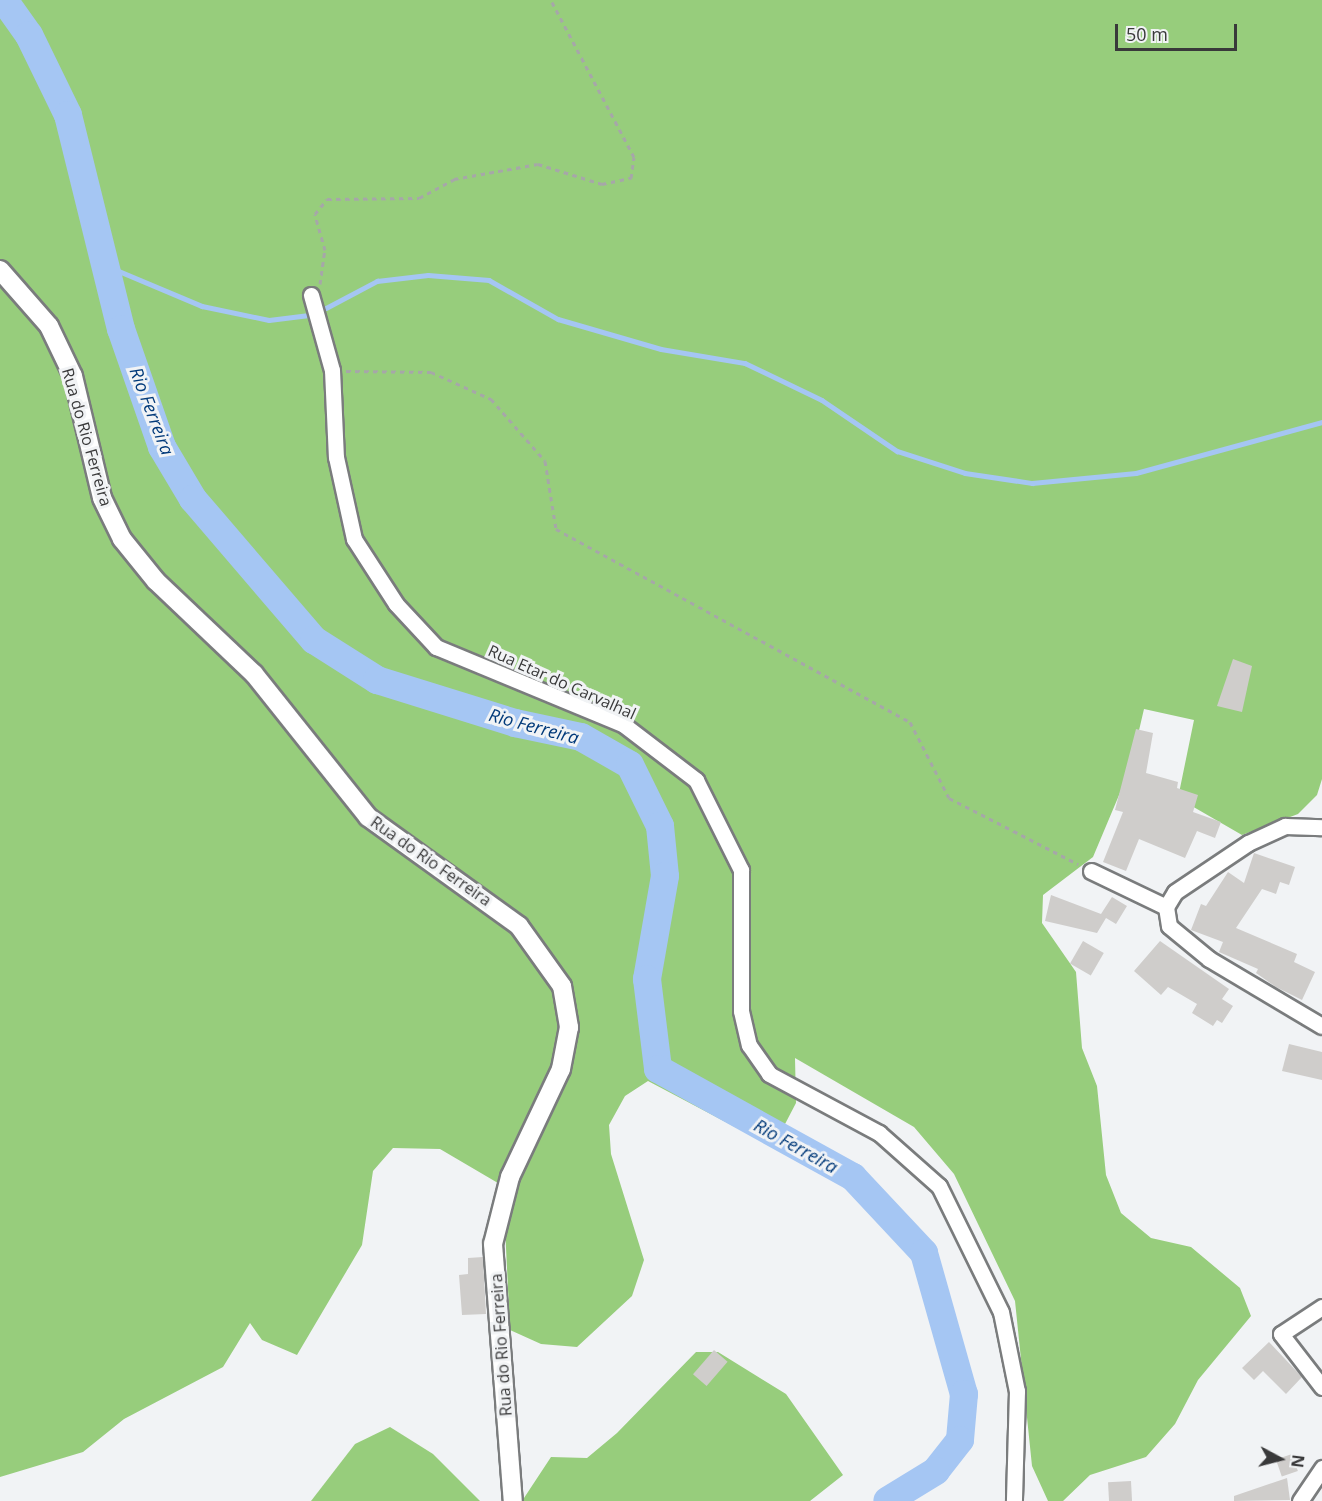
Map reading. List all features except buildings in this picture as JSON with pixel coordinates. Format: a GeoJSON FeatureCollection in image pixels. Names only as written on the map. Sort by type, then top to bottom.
{"type":"FeatureCollection","features":[{"type":"Feature","properties":{"kind":"street","name":"Rua do Rio Ferreira"},"geometry":{"type":"LineString","coordinates":[[0,270],[49,326],[73,376],[102,498],[122,539],[156,581],[254,674],[368,817],[519,926],[562,986],[568,1027],[561,1069],[510,1177],[493,1244],[513,1501]]}},
{"type":"Feature","properties":{"kind":"street","name":"Rua Etar do Carvalhal"},"geometry":{"type":"LineString","coordinates":[[311,295],[332,370],[336,457],[354,539],[396,604],[436,647],[624,725],[696,780],[741,870],[741,1011],[749,1045],[769,1074],[879,1133],[939,1186],[1001,1312],[1017,1391],[1014,1501]]}},
{"type":"Feature","properties":{"kind":"street"},"geometry":{"type":"LineString","coordinates":[[1322,827],[1285,826],[1248,843],[1184,885],[1166,907],[1169,926],[1209,959],[1322,1026]]}},
{"type":"Feature","properties":{"kind":"street"},"geometry":{"type":"LineString","coordinates":[[1091,871],[1166,907]]}},
{"type":"Feature","properties":{"kind":"street"},"geometry":{"type":"LineString","coordinates":[[1322,1307],[1281,1334],[1322,1387]]}},
{"type":"Feature","properties":{"kind":"street"},"geometry":{"type":"LineString","coordinates":[[1300,1501],[1322,1468]]}},
{"type":"Feature","properties":{"kind":"path"},"geometry":{"type":"LineString","coordinates":[[311,295],[319,292],[325,250],[315,214],[327,199],[419,198],[454,179],[538,164],[602,184],[631,178],[634,157],[551,0]]}},
{"type":"Feature","properties":{"kind":"path"},"geometry":{"type":"LineString","coordinates":[[332,370],[431,372],[491,399],[544,461],[556,529],[910,722],[949,798],[1091,871]]}},
{"type":"Feature","properties":{"kind":"green space"},"geometry":{"type":"Polygon","coordinates":[[[0,0],[1322,0],[1322,779],[1317,795],[1298,814],[1242,835],[1178,798],[1194,720],[1144,709],[1130,769],[1093,857],[1043,895],[1042,923],[1076,972],[1082,1048],[1097,1086],[1106,1175],[1121,1213],[1151,1238],[1191,1247],[1240,1288],[1251,1316],[1198,1380],[1175,1424],[1146,1457],[1090,1475],[1063,1501],[1048,1501],[1032,1466],[1015,1301],[954,1174],[914,1127],[795,1058],[796,1103],[773,1147],[648,1081],[625,1096],[609,1125],[611,1154],[644,1260],[632,1296],[577,1347],[541,1344],[510,1330],[503,1186],[440,1149],[393,1148],[373,1171],[362,1245],[297,1355],[262,1340],[250,1323],[223,1367],[124,1419],[83,1452],[0,1477],[0,0]]]}},
{"type":"Feature","properties":{"kind":"green space"},"geometry":{"type":"Polygon","coordinates":[[[696,1352],[718,1352],[786,1394],[843,1475],[810,1501],[516,1501],[524,1498],[551,1457],[587,1458],[617,1433],[696,1352]]]}},
{"type":"Feature","properties":{"kind":"green space"},"geometry":{"type":"Polygon","coordinates":[[[390,1427],[433,1454],[480,1501],[311,1501],[355,1444],[390,1427]]]}},
{"type":"Feature","properties":{"kind":"waterway","name":"Rio Ferreira"},"geometry":{"type":"LineString","coordinates":[[4,0],[29,35],[68,115],[121,329],[162,447],[193,499],[314,640],[377,680],[515,723],[581,737],[630,765],[660,826],[665,876],[647,979],[658,1069],[853,1177],[924,1253],[964,1394],[960,1440],[936,1471],[887,1501]]}},
{"type":"Feature","properties":{"kind":"waterway"},"geometry":{"type":"LineString","coordinates":[[107,266],[202,306],[269,320],[307,315]]}},
{"type":"Feature","properties":{"kind":"waterway"},"geometry":{"type":"LineString","coordinates":[[326,308],[377,281],[428,275],[489,280],[558,319],[661,349],[745,363],[822,400],[897,451],[965,473],[1032,483],[1136,473],[1322,422]]}}]}
